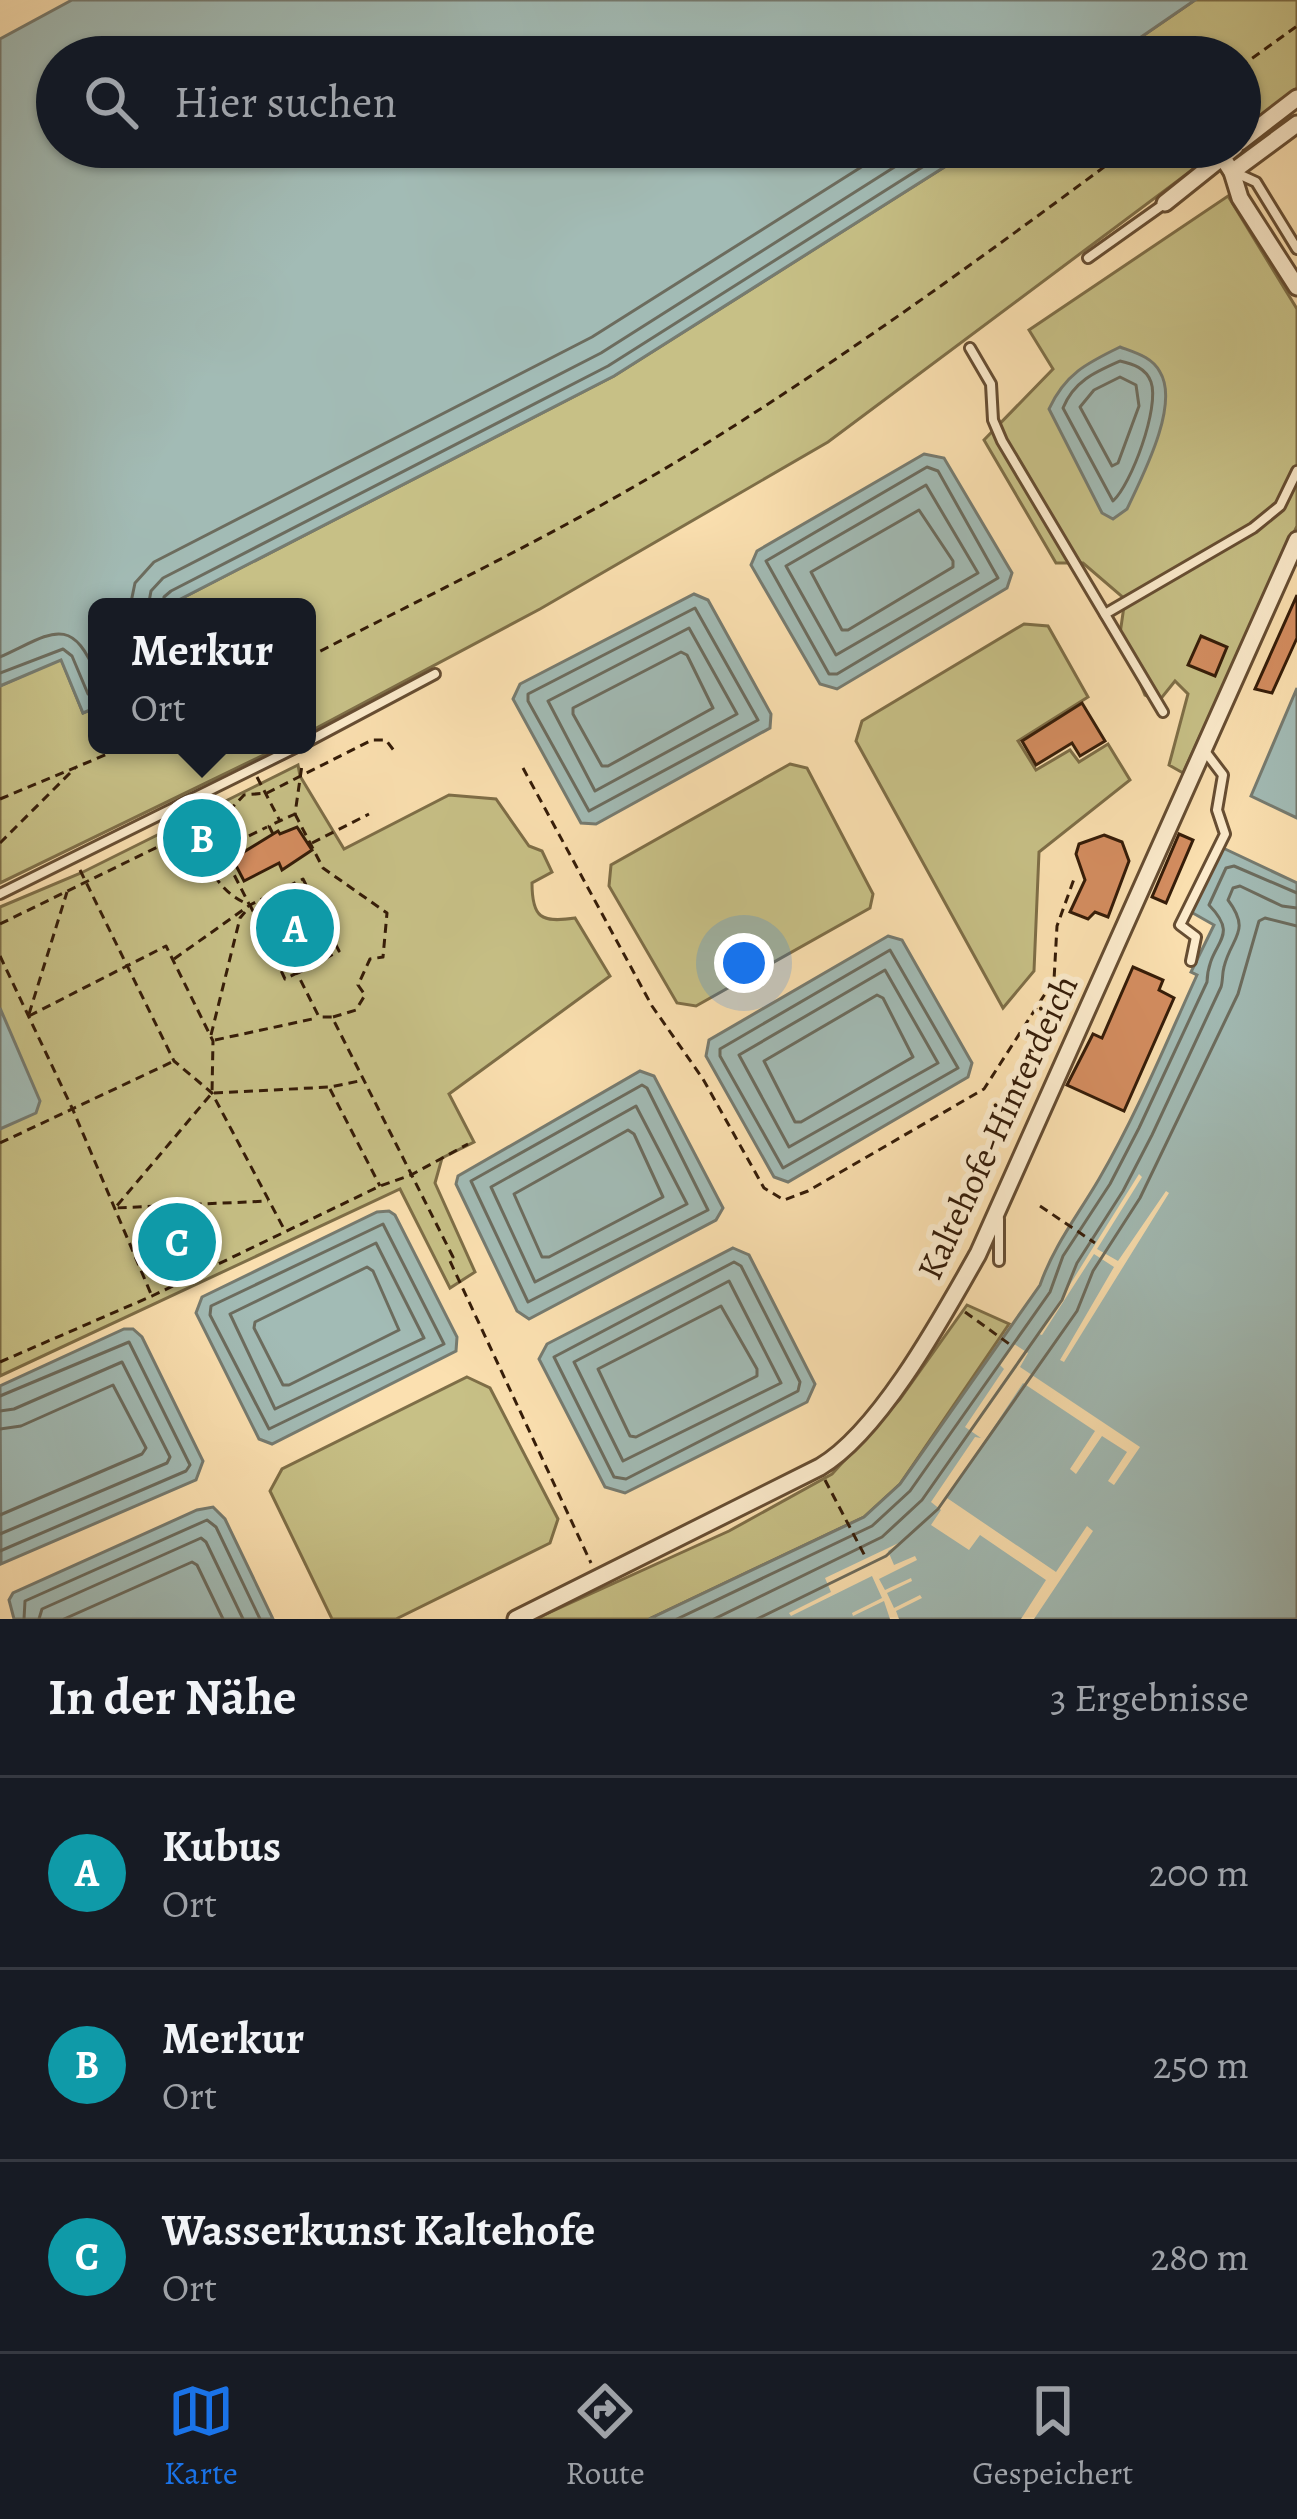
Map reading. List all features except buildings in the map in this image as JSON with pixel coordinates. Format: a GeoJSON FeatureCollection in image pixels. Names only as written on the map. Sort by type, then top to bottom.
{"type":"FeatureCollection","features":[{"type":"Feature","properties":{"kind":"street"},"geometry":{"type":"LineString","coordinates":[[1261,130],[1297,98]]}},
{"type":"Feature","properties":{"kind":"street"},"geometry":{"type":"LineString","coordinates":[[1261,141],[1297,124]]}},
{"type":"Feature","properties":{"kind":"street"},"geometry":{"type":"LineString","coordinates":[[1165,203],[1214,168]]}},
{"type":"Feature","properties":{"kind":"street"},"geometry":{"type":"LineString","coordinates":[[1234,168],[1240,198],[1297,287]]}},
{"type":"Feature","properties":{"kind":"street","name":"Kaltehofe-Hinterdeich"},"geometry":{"type":"LineString","coordinates":[[516,1619],[838,1457],[874,1415],[978,1254],[1297,540]]}},
{"type":"Feature","properties":{"kind":"lane"},"geometry":{"type":"LineString","coordinates":[[1244,168],[1297,249]]}},
{"type":"Feature","properties":{"kind":"lane"},"geometry":{"type":"LineString","coordinates":[[1088,258],[1165,203]]}},
{"type":"Feature","properties":{"kind":"lane"},"geometry":{"type":"LineString","coordinates":[[970,348],[991,383],[992,420],[1002,441],[1163,712]]}},
{"type":"Feature","properties":{"kind":"lane"},"geometry":{"type":"LineString","coordinates":[[1105,614],[1252,528],[1280,506],[1297,470]]}},
{"type":"Feature","properties":{"kind":"lane"},"geometry":{"type":"LineString","coordinates":[[316,737],[435,674]]}},
{"type":"Feature","properties":{"kind":"lane"},"geometry":{"type":"LineString","coordinates":[[1191,961],[1196,938],[1180,925],[1225,834],[1217,810],[1223,775],[1203,748]]}},
{"type":"Feature","properties":{"kind":"lane"},"geometry":{"type":"LineString","coordinates":[[0,894],[284,754]]}},
{"type":"Feature","properties":{"kind":"lane"},"geometry":{"type":"LineString","coordinates":[[998,1205],[999,1261]]}},
{"type":"Feature","properties":{"kind":"path"},"geometry":{"type":"LineString","coordinates":[[1261,52],[1297,26]]}},
{"type":"Feature","properties":{"kind":"path"},"geometry":{"type":"LineString","coordinates":[[316,653],[567,524],[724,433],[977,261],[1103,168]]}},
{"type":"Feature","properties":{"kind":"path"},"geometry":{"type":"LineString","coordinates":[[0,924],[226,813],[244,795],[267,793],[372,740],[386,740],[395,752]]}},
{"type":"Feature","properties":{"kind":"path"},"geometry":{"type":"LineString","coordinates":[[0,800],[105,754]]}},
{"type":"Feature","properties":{"kind":"path"},"geometry":{"type":"LineString","coordinates":[[0,843],[79,764]]}},
{"type":"Feature","properties":{"kind":"path"},"geometry":{"type":"LineString","coordinates":[[212,1039],[356,1010],[365,995],[358,985],[370,959],[383,957],[387,913],[323,868],[295,814],[302,764]]}},
{"type":"Feature","properties":{"kind":"path"},"geometry":{"type":"LineString","coordinates":[[523,768],[652,1006],[703,1079],[764,1188],[784,1200],[808,1191],[984,1089],[1054,980],[1057,926],[1074,879]]}},
{"type":"Feature","properties":{"kind":"path"},"geometry":{"type":"LineString","coordinates":[[254,770],[280,820]]}},
{"type":"Feature","properties":{"kind":"path"},"geometry":{"type":"LineString","coordinates":[[221,804],[241,841]]}},
{"type":"Feature","properties":{"kind":"path"},"geometry":{"type":"LineString","coordinates":[[221,849],[295,814]]}},
{"type":"Feature","properties":{"kind":"path"},"geometry":{"type":"LineString","coordinates":[[310,844],[369,814]]}},
{"type":"Feature","properties":{"kind":"path"},"geometry":{"type":"LineString","coordinates":[[173,960],[250,905],[303,879],[339,951],[285,979],[250,905],[221,849],[184,826]]}},
{"type":"Feature","properties":{"kind":"path"},"geometry":{"type":"LineString","coordinates":[[269,826],[273,834]]}},
{"type":"Feature","properties":{"kind":"path"},"geometry":{"type":"LineString","coordinates":[[191,830],[220,886],[233,899],[250,905]]}},
{"type":"Feature","properties":{"kind":"path"},"geometry":{"type":"LineString","coordinates":[[76,858],[174,1061],[212,1093],[285,1230]]}},
{"type":"Feature","properties":{"kind":"path"},"geometry":{"type":"LineString","coordinates":[[28,1016],[67,892]]}},
{"type":"Feature","properties":{"kind":"path"},"geometry":{"type":"LineString","coordinates":[[115,1208],[212,1093],[212,1039],[240,918],[250,905]]}},
{"type":"Feature","properties":{"kind":"path"},"geometry":{"type":"LineString","coordinates":[[28,1016],[166,946],[212,1039]]}},
{"type":"Feature","properties":{"kind":"path"},"geometry":{"type":"LineString","coordinates":[[0,956],[73,1110],[152,1296]]}},
{"type":"Feature","properties":{"kind":"path"},"geometry":{"type":"LineString","coordinates":[[297,974],[319,1017]]}},
{"type":"Feature","properties":{"kind":"path"},"geometry":{"type":"LineString","coordinates":[[332,1018],[453,1256],[449,1259],[599,1578]]}},
{"type":"Feature","properties":{"kind":"path"},"geometry":{"type":"LineString","coordinates":[[0,1143],[174,1061]]}},
{"type":"Feature","properties":{"kind":"path"},"geometry":{"type":"LineString","coordinates":[[212,1093],[330,1087],[364,1080]]}},
{"type":"Feature","properties":{"kind":"path"},"geometry":{"type":"LineString","coordinates":[[330,1087],[380,1186]]}},
{"type":"Feature","properties":{"kind":"path"},"geometry":{"type":"LineString","coordinates":[[0,1362],[152,1296],[468,1144]]}},
{"type":"Feature","properties":{"kind":"path"},"geometry":{"type":"LineString","coordinates":[[115,1208],[268,1201]]}},
{"type":"Feature","properties":{"kind":"path"},"geometry":{"type":"LineString","coordinates":[[1040,1206],[1095,1243]]}},
{"type":"Feature","properties":{"kind":"path"},"geometry":{"type":"LineString","coordinates":[[956,1307],[1012,1346]]}},
{"type":"Feature","properties":{"kind":"path"},"geometry":{"type":"LineString","coordinates":[[825,1480],[866,1558]]}},
{"type":"Feature","properties":{"kind":"shaded area"},"geometry":{"type":"Polygon","coordinates":[[[1195,0],[1297,0],[1297,88],[1261,116],[1261,36],[1143,36],[1195,0]]]}},
{"type":"Feature","properties":{"kind":"shaded area"},"geometry":{"type":"Polygon","coordinates":[[[943,168],[1195,168],[828,442],[540,609],[316,728],[316,598],[182,598],[614,376],[943,168]]]}},
{"type":"Feature","properties":{"kind":"shaded area"},"geometry":{"type":"Polygon","coordinates":[[[1228,196],[1297,309],[1297,526],[1183,773],[1169,765],[1188,694],[1175,681],[1159,701],[1145,695],[1120,634],[1125,599],[1083,563],[1056,563],[984,440],[1053,369],[1029,330],[1228,196]]]}},
{"type":"Feature","properties":{"kind":"shaded area"},"geometry":{"type":"Polygon","coordinates":[[[1024,624],[1048,626],[1088,697],[1018,741],[1036,770],[1070,750],[1079,762],[1108,744],[1130,780],[1039,852],[1034,971],[1003,1008],[856,741],[862,721],[1024,624]]]}},
{"type":"Feature","properties":{"kind":"shaded area"},"geometry":{"type":"Polygon","coordinates":[[[61,659],[83,713],[88,711],[88,754],[265,754],[0,883],[0,686],[61,659]]]}},
{"type":"Feature","properties":{"kind":"shaded area"},"geometry":{"type":"Polygon","coordinates":[[[790,764],[807,768],[873,894],[870,908],[696,1006],[677,1003],[609,886],[611,865],[790,764]]]}},
{"type":"Feature","properties":{"kind":"shaded area"},"geometry":{"type":"Polygon","coordinates":[[[298,765],[344,849],[449,795],[496,799],[529,846],[542,851],[552,872],[532,883],[537,911],[554,920],[575,918],[610,976],[449,1094],[474,1142],[442,1158],[435,1183],[475,1272],[450,1288],[400,1189],[0,1376],[0,907],[81,873],[298,765]]]}},
{"type":"Feature","properties":{"kind":"shaded area"},"geometry":{"type":"Polygon","coordinates":[[[967,1305],[1009,1324],[900,1484],[864,1517],[649,1619],[535,1619],[729,1531],[832,1474],[900,1399],[967,1305]]]}},
{"type":"Feature","properties":{"kind":"shaded area"},"geometry":{"type":"Polygon","coordinates":[[[467,1377],[490,1388],[558,1519],[550,1543],[396,1619],[332,1619],[270,1491],[282,1469],[467,1377]]]}},
{"type":"Feature","properties":{"kind":"water"},"geometry":{"type":"Polygon","coordinates":[[[72,0],[1195,0],[1143,36],[36,36],[36,168],[943,168],[614,376],[182,598],[88,598],[88,711],[83,713],[61,660],[0,686],[0,39],[72,0]]]}},
{"type":"Feature","properties":{"kind":"water"},"geometry":{"type":"Polygon","coordinates":[[[1120,347],[1157,367],[1165,386],[1165,403],[1157,441],[1141,479],[1127,509],[1113,519],[1102,513],[1049,409],[1078,371],[1120,347]]]}},
{"type":"Feature","properties":{"kind":"water"},"geometry":{"type":"Polygon","coordinates":[[[924,454],[944,458],[1012,573],[1007,588],[837,689],[820,684],[751,565],[757,551],[924,454]]]}},
{"type":"Feature","properties":{"kind":"water"},"geometry":{"type":"Polygon","coordinates":[[[694,594],[708,600],[771,714],[770,728],[596,824],[581,823],[513,699],[520,684],[694,594]]]}},
{"type":"Feature","properties":{"kind":"water"},"geometry":{"type":"Polygon","coordinates":[[[1297,688],[1297,818],[1251,796],[1297,688]]]}},
{"type":"Feature","properties":{"kind":"water"},"geometry":{"type":"Polygon","coordinates":[[[1223,848],[1297,883],[1297,1619],[649,1619],[864,1517],[900,1484],[1040,1285],[1059,1243],[1126,1129],[1197,975],[1191,972],[1214,925],[1191,912],[1223,848]]]}},
{"type":"Feature","properties":{"kind":"water"},"geometry":{"type":"Polygon","coordinates":[[[888,936],[902,940],[972,1063],[968,1077],[788,1182],[774,1177],[706,1056],[709,1040],[888,936]]]}},
{"type":"Feature","properties":{"kind":"water"},"geometry":{"type":"Polygon","coordinates":[[[0,1008],[40,1101],[36,1113],[0,1129],[0,1008]]]}},
{"type":"Feature","properties":{"kind":"water"},"geometry":{"type":"Polygon","coordinates":[[[640,1071],[654,1076],[723,1208],[716,1220],[529,1319],[517,1311],[456,1184],[458,1176],[640,1071]]]}},
{"type":"Feature","properties":{"kind":"water"},"geometry":{"type":"Polygon","coordinates":[[[389,1211],[457,1337],[456,1351],[272,1444],[259,1439],[196,1313],[202,1297],[377,1212],[389,1211]]]}},
{"type":"Feature","properties":{"kind":"water"},"geometry":{"type":"Polygon","coordinates":[[[733,1248],[749,1255],[815,1384],[807,1402],[625,1493],[605,1487],[539,1359],[547,1344],[733,1248]]]}},
{"type":"Feature","properties":{"kind":"water"},"geometry":{"type":"Polygon","coordinates":[[[133,1329],[142,1337],[203,1461],[196,1480],[1,1564],[0,1386],[133,1329]]]}},
{"type":"Feature","properties":{"kind":"water"},"geometry":{"type":"Polygon","coordinates":[[[213,1507],[225,1519],[273,1619],[14,1619],[9,1600],[13,1593],[213,1507]]]}},
{"type":"Feature","properties":{"kind":"pier"},"geometry":{"type":"Polygon","coordinates":[[[1139,1174],[1142,1177],[1097,1249],[1118,1261],[1169,1193],[1064,1362],[1060,1360],[1114,1267],[1094,1254],[1039,1334],[1139,1174]]]}},
{"type":"Feature","properties":{"kind":"pier"},"geometry":{"type":"Polygon","coordinates":[[[1014,1344],[1028,1353],[1020,1367],[1140,1447],[1114,1485],[1108,1481],[1127,1452],[1102,1436],[1076,1474],[1070,1469],[1095,1431],[1023,1383],[947,1498],[1056,1572],[1087,1526],[1093,1531],[1034,1619],[1021,1619],[1046,1580],[980,1535],[969,1550],[931,1525],[941,1510],[931,1502],[975,1437],[981,1438],[965,1427],[1004,1369],[1000,1365],[1014,1344]]]}},
{"type":"Feature","properties":{"kind":"pier"},"geometry":{"type":"Polygon","coordinates":[[[907,1539],[888,1551],[894,1565],[915,1556],[917,1560],[879,1579],[885,1590],[911,1578],[887,1593],[894,1608],[922,1598],[896,1611],[899,1619],[890,1619],[884,1601],[853,1616],[882,1598],[872,1576],[789,1613],[831,1592],[825,1578],[907,1539]]]}},
{"type":"Feature","properties":{"kind":"place","name":"Merkur"},"geometry":{"type":"Point","coordinates":[202,838]}},
{"type":"Feature","properties":{"kind":"place","name":"Kubus"},"geometry":{"type":"Point","coordinates":[295,928]}},
{"type":"Feature","properties":{"kind":"place","name":"Wasserkunst Kaltehofe"},"geometry":{"type":"Point","coordinates":[177,1242]}}]}
